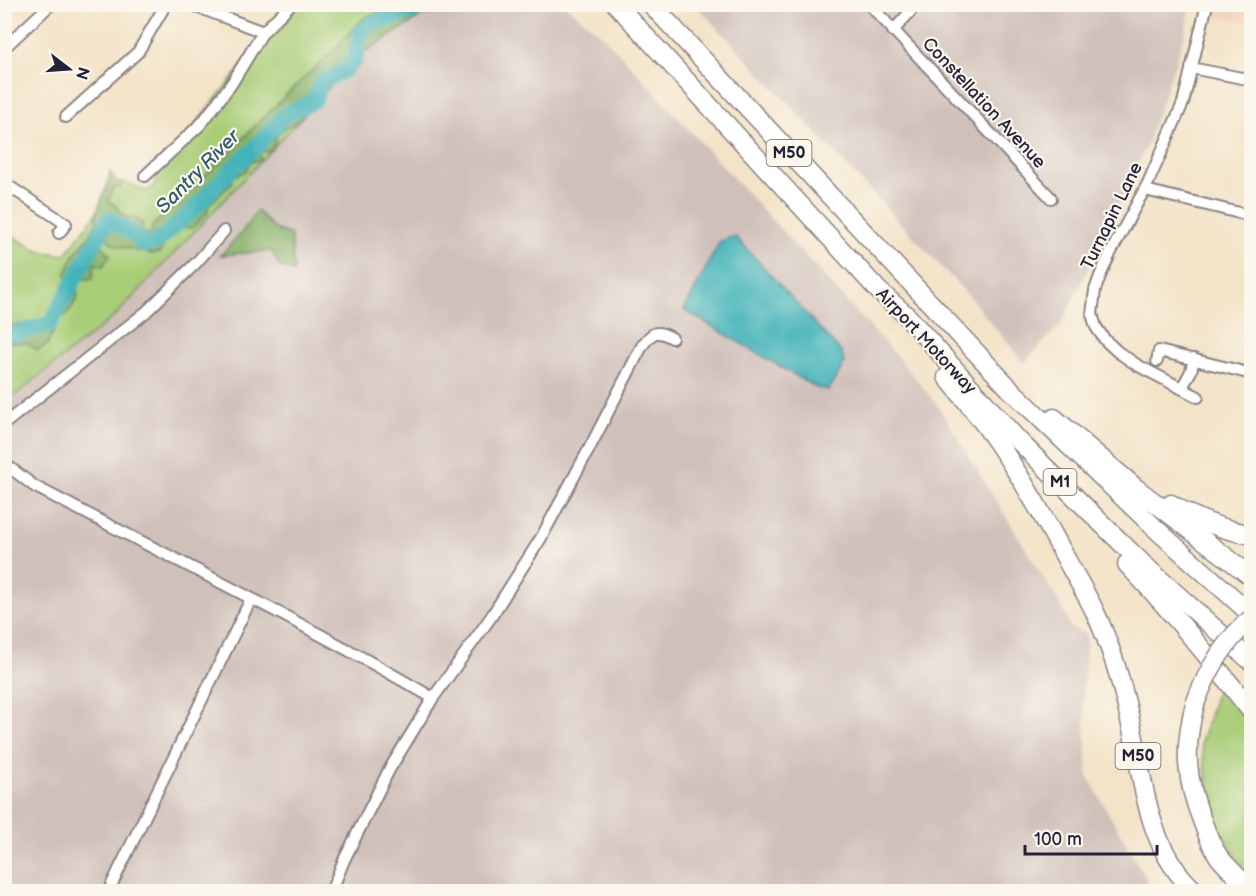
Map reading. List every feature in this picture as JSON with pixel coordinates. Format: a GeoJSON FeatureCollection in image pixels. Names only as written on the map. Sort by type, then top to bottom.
{"type":"FeatureCollection","features":[{"type":"Feature","properties":{"kind":"highway","name":"Airport Motorway"},"geometry":{"type":"LineString","coordinates":[[616,4],[879,291],[907,316],[1016,438],[1144,565],[1251,662]]}},
{"type":"Feature","properties":{"kind":"highway","name":"Airport Motorway"},"geometry":{"type":"LineString","coordinates":[[651,4],[1012,391],[1157,530],[1251,616]]}},
{"type":"Feature","properties":{"kind":"highway","name":"M50"},"geometry":{"type":"LineString","coordinates":[[879,291],[887,306],[915,337],[999,445],[1048,524],[1108,644],[1121,684],[1154,829],[1174,868],[1196,891]]}},
{"type":"Feature","properties":{"kind":"highway","name":"M50"},"geometry":{"type":"LineString","coordinates":[[927,301],[999,370],[1112,466],[1185,513],[1251,535]]}},
{"type":"Feature","properties":{"kind":"highway"},"geometry":{"type":"LineString","coordinates":[[1016,438],[1031,459],[1194,639],[1251,712]]}},
{"type":"Feature","properties":{"kind":"highway"},"geometry":{"type":"LineString","coordinates":[[1112,466],[1137,489],[1251,577]]}},
{"type":"Feature","properties":{"kind":"highway"},"geometry":{"type":"LineString","coordinates":[[1251,616],[1227,642],[1202,685],[1189,727],[1187,748],[1195,803],[1206,830],[1218,856],[1251,891]]}},
{"type":"Feature","properties":{"kind":"street"},"geometry":{"type":"LineString","coordinates":[[4,48],[51,4]]}},
{"type":"Feature","properties":{"kind":"street"},"geometry":{"type":"LineString","coordinates":[[66,117],[138,52],[166,4]]}},
{"type":"Feature","properties":{"kind":"street"},"geometry":{"type":"LineString","coordinates":[[190,4],[263,32]]}},
{"type":"Feature","properties":{"kind":"street"},"geometry":{"type":"LineString","coordinates":[[145,176],[202,123],[232,83],[263,32],[291,4]]}},
{"type":"Feature","properties":{"kind":"street","name":"Constellation Avenue"},"geometry":{"type":"LineString","coordinates":[[869,4],[1051,198]]}},
{"type":"Feature","properties":{"kind":"street"},"geometry":{"type":"LineString","coordinates":[[893,31],[917,4]]}},
{"type":"Feature","properties":{"kind":"street","name":"Turnapin Lane"},"geometry":{"type":"LineString","coordinates":[[1198,397],[1137,365],[1118,352],[1100,334],[1092,314],[1095,290],[1100,276],[1145,190],[1183,103],[1205,4]]}},
{"type":"Feature","properties":{"kind":"street"},"geometry":{"type":"LineString","coordinates":[[1191,68],[1251,80]]}},
{"type":"Feature","properties":{"kind":"street"},"geometry":{"type":"LineString","coordinates":[[4,199],[8,185],[66,224],[59,233]]}},
{"type":"Feature","properties":{"kind":"street"},"geometry":{"type":"LineString","coordinates":[[1145,190],[1251,216]]}},
{"type":"Feature","properties":{"kind":"street"},"geometry":{"type":"LineString","coordinates":[[4,424],[146,312],[196,263],[224,231]]}},
{"type":"Feature","properties":{"kind":"street"},"geometry":{"type":"LineString","coordinates":[[331,891],[389,770],[433,698],[541,538],[648,336],[662,333],[672,338]]}},
{"type":"Feature","properties":{"kind":"street"},"geometry":{"type":"LineString","coordinates":[[1156,361],[1160,351],[1251,374]]}},
{"type":"Feature","properties":{"kind":"street"},"geometry":{"type":"LineString","coordinates":[[1182,388],[1191,371],[1194,359]]}},
{"type":"Feature","properties":{"kind":"street"},"geometry":{"type":"LineString","coordinates":[[4,463],[34,486],[376,664],[433,698]]}},
{"type":"Feature","properties":{"kind":"street"},"geometry":{"type":"LineString","coordinates":[[112,884],[251,599]]}},
{"type":"Feature","properties":{"kind":"shaded area"},"geometry":{"type":"Polygon","coordinates":[[[442,4],[565,5],[603,36],[894,353],[938,406],[1064,611],[1070,627],[1087,635],[1083,689],[1088,777],[1153,891],[5,892],[5,402],[109,321],[355,59],[442,4]]]}},
{"type":"Feature","properties":{"kind":"shaded area"},"geometry":{"type":"Polygon","coordinates":[[[696,5],[1189,5],[1188,23],[1146,147],[1062,323],[1024,363],[968,295],[696,5]]]}},
{"type":"Feature","properties":{"kind":"shaded area"},"geometry":{"type":"Polygon","coordinates":[[[1217,5],[1251,5],[1251,23],[1214,16],[1217,5]]]}},
{"type":"Feature","properties":{"kind":"green space"},"geometry":{"type":"Polygon","coordinates":[[[291,5],[394,5],[364,18],[328,57],[346,70],[115,316],[5,403],[5,232],[38,251],[65,255],[96,214],[110,172],[117,182],[145,190],[151,188],[158,171],[291,5]]]}},
{"type":"Feature","properties":{"kind":"green space"},"geometry":{"type":"Polygon","coordinates":[[[394,5],[446,5],[422,16],[355,58],[308,107],[297,122],[280,132],[272,150],[259,153],[261,160],[250,162],[246,171],[233,177],[231,184],[209,205],[207,213],[192,228],[180,228],[168,237],[160,253],[150,254],[115,245],[106,238],[101,244],[110,255],[103,266],[94,264],[93,279],[80,279],[77,289],[78,297],[66,316],[60,316],[57,319],[58,323],[47,345],[38,350],[26,343],[8,343],[5,347],[5,327],[41,322],[51,311],[69,282],[66,273],[75,253],[90,235],[96,223],[96,214],[110,172],[117,182],[122,181],[120,188],[113,188],[108,201],[116,206],[126,218],[132,216],[142,223],[142,232],[150,235],[153,225],[174,207],[180,195],[192,189],[364,18],[394,5]]]}},
{"type":"Feature","properties":{"kind":"green space"},"geometry":{"type":"Polygon","coordinates":[[[257,211],[275,229],[291,235],[294,272],[279,266],[272,251],[221,255],[257,211]]]}},
{"type":"Feature","properties":{"kind":"green space"},"geometry":{"type":"Polygon","coordinates":[[[1219,683],[1251,725],[1251,878],[1213,820],[1201,743],[1219,683]]]}},
{"type":"Feature","properties":{"kind":"water"},"geometry":{"type":"Polygon","coordinates":[[[735,236],[842,353],[844,364],[829,390],[817,388],[684,310],[720,241],[735,236]]]}},
{"type":"Feature","properties":{"kind":"waterway","name":"Santry River"},"geometry":{"type":"LineString","coordinates":[[4,336],[50,324],[108,219],[137,236],[144,245],[157,242],[191,212],[285,115],[315,100],[320,83],[345,70],[355,60],[360,34],[371,24],[436,4]]}}]}
